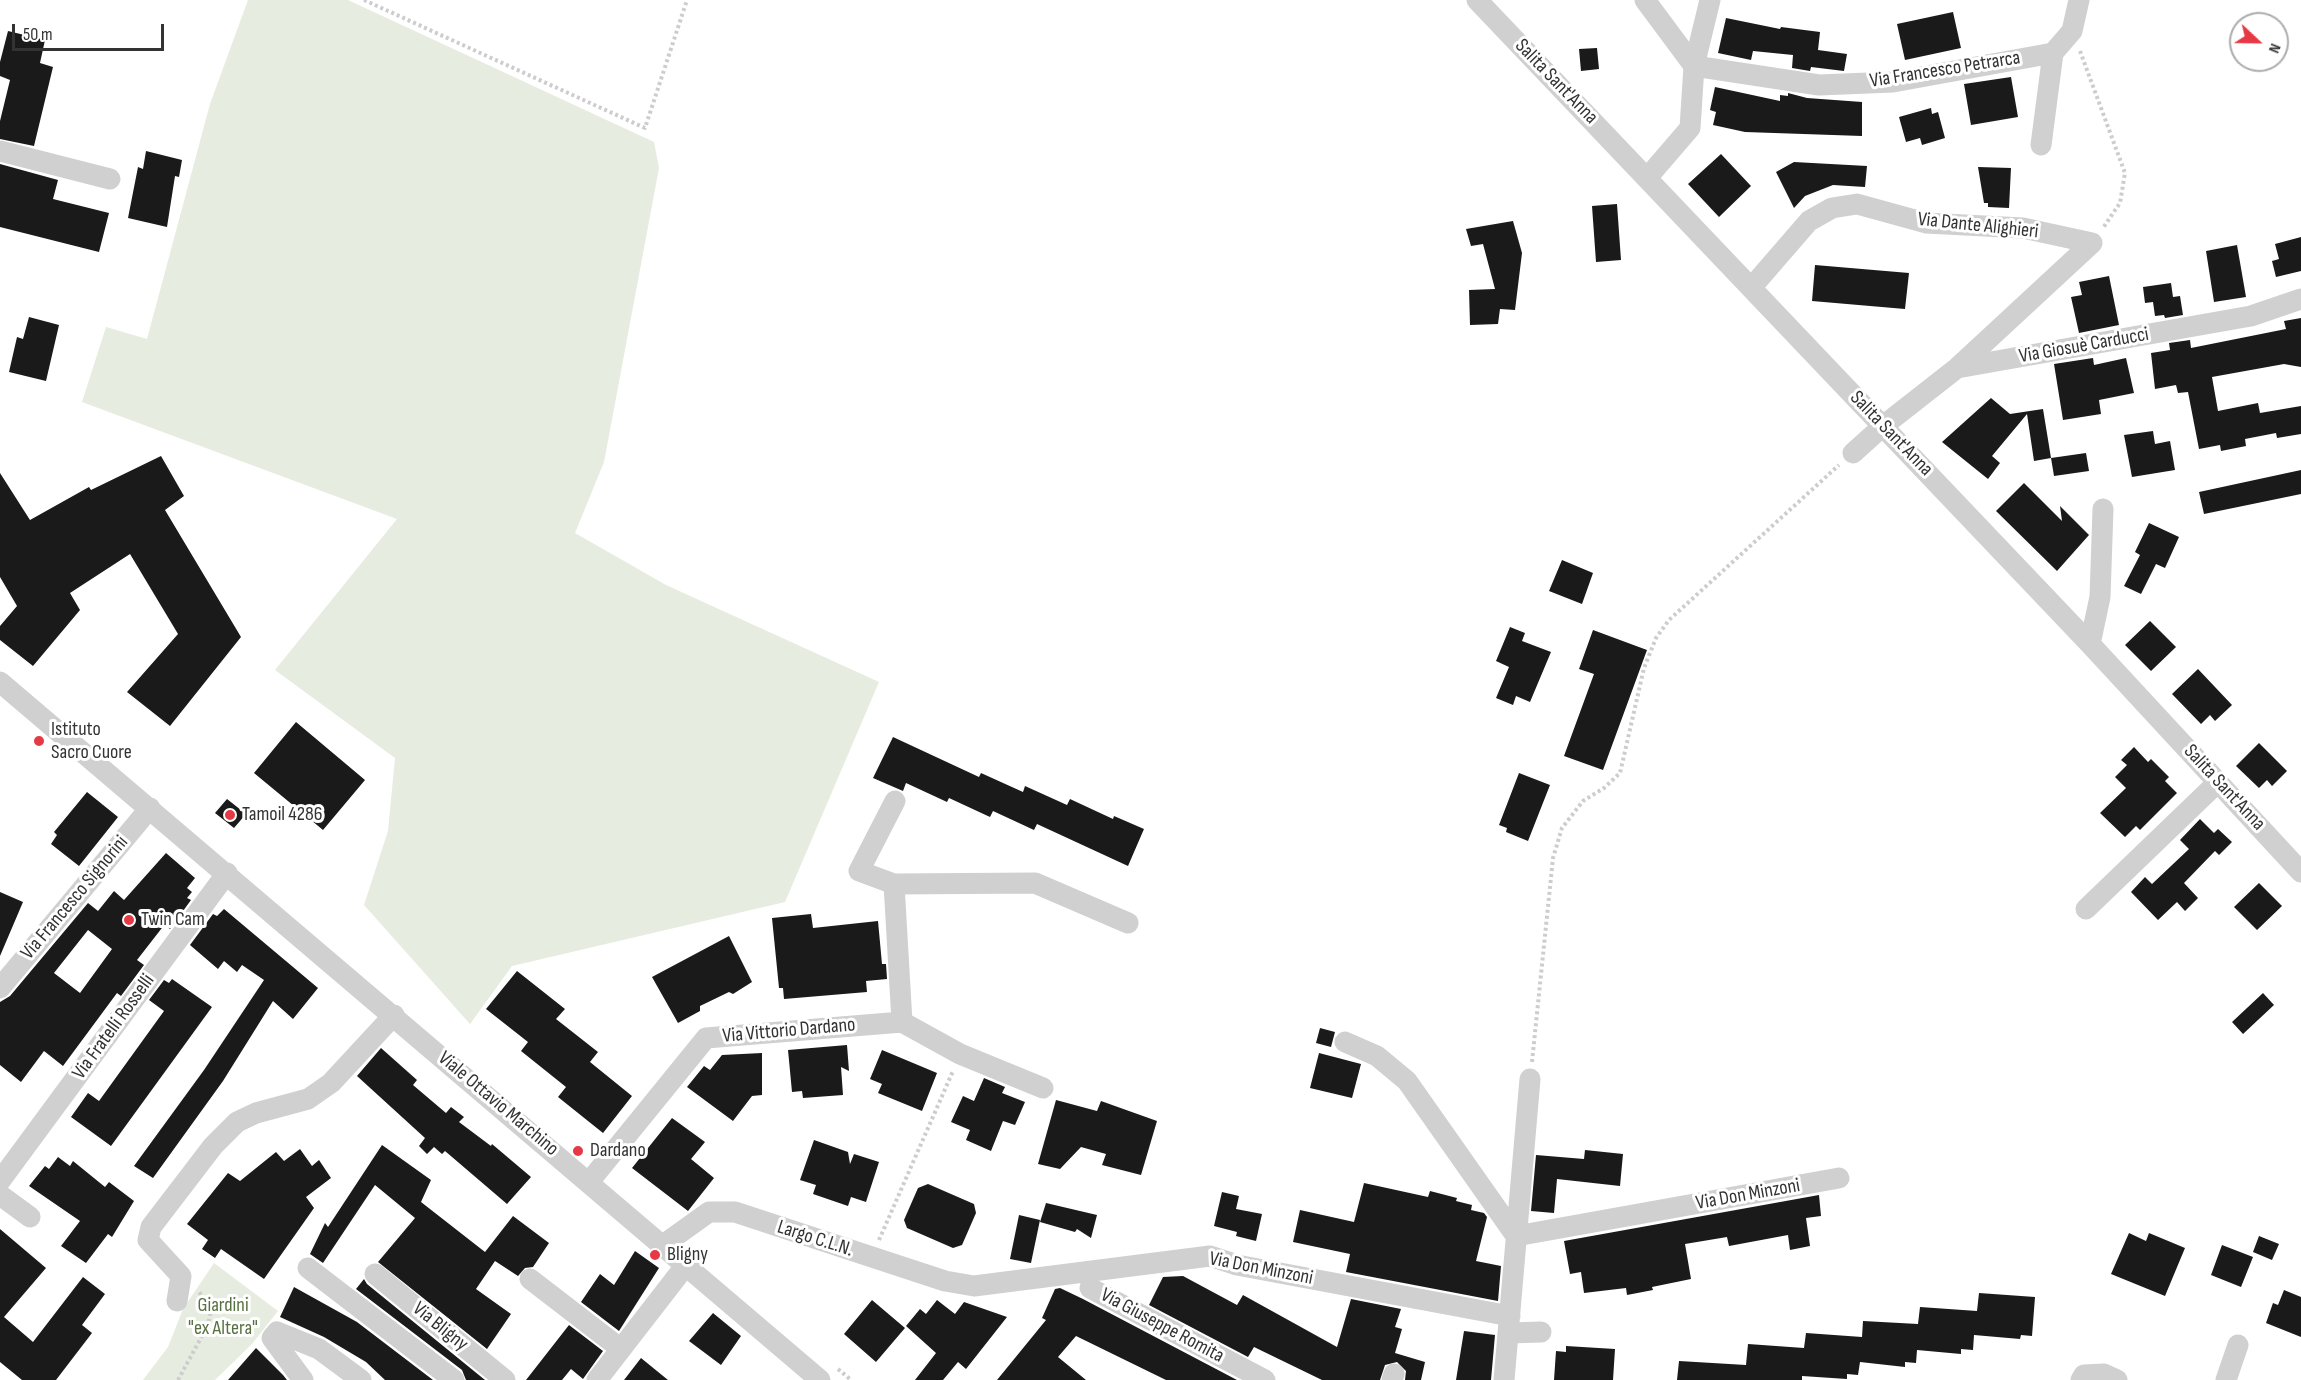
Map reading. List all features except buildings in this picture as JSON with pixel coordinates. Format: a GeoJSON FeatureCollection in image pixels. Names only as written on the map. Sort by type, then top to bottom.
{"type":"FeatureCollection","features":[{"type":"Feature","properties":{"kind":"street","name":"Salita Sant'Anna"},"geometry":{"type":"LineString","coordinates":[[1477,0],[2090,644],[2301,872]]}},
{"type":"Feature","properties":{"kind":"street"},"geometry":{"type":"LineString","coordinates":[[1645,0],[1694,66]]}},
{"type":"Feature","properties":{"kind":"street"},"geometry":{"type":"LineString","coordinates":[[1647,178],[1690,128],[1694,66],[1710,0]]}},
{"type":"Feature","properties":{"kind":"street"},"geometry":{"type":"LineString","coordinates":[[2053,53],[2072,31],[2079,0]]}},
{"type":"Feature","properties":{"kind":"street","name":"Via Francesco Petrarca"},"geometry":{"type":"LineString","coordinates":[[1694,66],[1820,85],[1893,82],[2053,53],[2041,145]]}},
{"type":"Feature","properties":{"kind":"street"},"geometry":{"type":"LineString","coordinates":[[0,151],[110,179]]}},
{"type":"Feature","properties":{"kind":"street","name":"Via Dante Alighieri"},"geometry":{"type":"LineString","coordinates":[[1751,288],[1809,221],[1832,208],[1857,204],[1926,223],[2023,228],[2092,243]]}},
{"type":"Feature","properties":{"kind":"street"},"geometry":{"type":"LineString","coordinates":[[1957,368],[2092,243]]}},
{"type":"Feature","properties":{"kind":"street","name":"Via Giosuè Carducci"},"geometry":{"type":"LineString","coordinates":[[1853,453],[1883,426],[1957,368],[2251,316],[2301,299]]}},
{"type":"Feature","properties":{"kind":"street"},"geometry":{"type":"LineString","coordinates":[[2090,644],[2100,597],[2103,509]]}},
{"type":"Feature","properties":{"kind":"street","name":"Viale Ottavio Marchino"},"geometry":{"type":"LineString","coordinates":[[0,682],[394,1015],[820,1380]]}},
{"type":"Feature","properties":{"kind":"street"},"geometry":{"type":"LineString","coordinates":[[2086,909],[2218,783]]}},
{"type":"Feature","properties":{"kind":"street"},"geometry":{"type":"LineString","coordinates":[[895,801],[859,872],[894,884],[1035,883],[1128,922]]}},
{"type":"Feature","properties":{"kind":"street","name":"Via Francesco Signorini"},"geometry":{"type":"LineString","coordinates":[[0,988],[150,808]]}},
{"type":"Feature","properties":{"kind":"street","name":"Via Fratelli Rosselli"},"geometry":{"type":"LineString","coordinates":[[0,1181],[227,873]]}},
{"type":"Feature","properties":{"kind":"street"},"geometry":{"type":"LineString","coordinates":[[894,884],[902,1022],[960,1054],[1043,1088]]}},
{"type":"Feature","properties":{"kind":"street"},"geometry":{"type":"LineString","coordinates":[[177,1301],[181,1276],[148,1240],[147,1234],[213,1146],[237,1122],[256,1113],[308,1099],[331,1083],[394,1015]]}},
{"type":"Feature","properties":{"kind":"street","name":"Via Vittorio Dardano"},"geometry":{"type":"LineString","coordinates":[[589,1182],[706,1038],[902,1022]]}},
{"type":"Feature","properties":{"kind":"street"},"geometry":{"type":"LineString","coordinates":[[1345,1042],[1377,1056],[1407,1081],[1515,1236]]}},
{"type":"Feature","properties":{"kind":"street"},"geometry":{"type":"LineString","coordinates":[[1504,1380],[1530,1079]]}},
{"type":"Feature","properties":{"kind":"street","name":"Via Don Minzoni"},"geometry":{"type":"LineString","coordinates":[[1515,1236],[1839,1178]]}},
{"type":"Feature","properties":{"kind":"street"},"geometry":{"type":"LineString","coordinates":[[0,1195],[30,1217]]}},
{"type":"Feature","properties":{"kind":"street","name":"Largo C.L.N."},"geometry":{"type":"LineString","coordinates":[[663,1245],[709,1212],[735,1212],[945,1281],[974,1286]]}},
{"type":"Feature","properties":{"kind":"street","name":"Via Don Minzoni"},"geometry":{"type":"LineString","coordinates":[[974,1286],[1210,1256],[1237,1265],[1541,1332]]}},
{"type":"Feature","properties":{"kind":"street"},"geometry":{"type":"LineString","coordinates":[[597,1380],[686,1265]]}},
{"type":"Feature","properties":{"kind":"street"},"geometry":{"type":"LineString","coordinates":[[308,1268],[454,1380]]}},
{"type":"Feature","properties":{"kind":"street","name":"Via Bligny"},"geometry":{"type":"LineString","coordinates":[[375,1275],[505,1380]]}},
{"type":"Feature","properties":{"kind":"street"},"geometry":{"type":"LineString","coordinates":[[530,1279],[621,1348]]}},
{"type":"Feature","properties":{"kind":"street","name":"Via Giuseppe Romita"},"geometry":{"type":"LineString","coordinates":[[1090,1288],[1265,1380]]}},
{"type":"Feature","properties":{"kind":"street"},"geometry":{"type":"LineString","coordinates":[[303,1380],[272,1338],[277,1332],[319,1349],[361,1380]]}},
{"type":"Feature","properties":{"kind":"street"},"geometry":{"type":"LineString","coordinates":[[2226,1380],[2238,1346]]}},
{"type":"Feature","properties":{"kind":"street"},"geometry":{"type":"LineString","coordinates":[[2081,1380],[2084,1375],[2104,1374],[2117,1380]]}},
{"type":"Feature","properties":{"kind":"path"},"geometry":{"type":"LineString","coordinates":[[364,0],[645,128],[687,0]]}},
{"type":"Feature","properties":{"kind":"path"},"geometry":{"type":"LineString","coordinates":[[2072,31],[2125,173],[2121,203],[2092,243]]}},
{"type":"Feature","properties":{"kind":"path"},"geometry":{"type":"LineString","coordinates":[[1530,1079],[1553,858],[1562,828],[1583,801],[1604,788],[1620,773],[1644,668],[1656,639],[1669,620],[1853,453]]}},
{"type":"Feature","properties":{"kind":"path"},"geometry":{"type":"LineString","coordinates":[[872,1257],[960,1054]]}},
{"type":"Feature","properties":{"kind":"path"},"geometry":{"type":"LineString","coordinates":[[178,1380],[208,1325],[211,1310],[204,1297],[181,1276]]}},
{"type":"Feature","properties":{"kind":"green space"},"geometry":{"type":"Polygon","coordinates":[[[248,0],[348,0],[654,142],[659,168],[604,462],[575,533],[666,585],[879,682],[785,902],[512,966],[470,1024],[364,905],[388,831],[395,758],[275,670],[397,519],[82,402],[106,327],[147,339],[210,104],[248,0]]]}},
{"type":"Feature","properties":{"kind":"green space","name":"Giardini \"ex Altera\""},"geometry":{"type":"Polygon","coordinates":[[[214,1263],[278,1311],[252,1344],[215,1380],[143,1380],[168,1347],[183,1309],[214,1263]]]}},
{"type":"Feature","properties":{"kind":"place","name":"Istituto Sacro Cuore"},"geometry":{"type":"Point","coordinates":[39,741]}},
{"type":"Feature","properties":{"kind":"place","name":"Tamoil 4286"},"geometry":{"type":"Point","coordinates":[230,815]}},
{"type":"Feature","properties":{"kind":"place","name":"Twin Cam"},"geometry":{"type":"Point","coordinates":[129,920]}},
{"type":"Feature","properties":{"kind":"place","name":"Dardano"},"geometry":{"type":"Point","coordinates":[578,1151]}},
{"type":"Feature","properties":{"kind":"place","name":"Bligny"},"geometry":{"type":"Point","coordinates":[655,1255]}}]}
